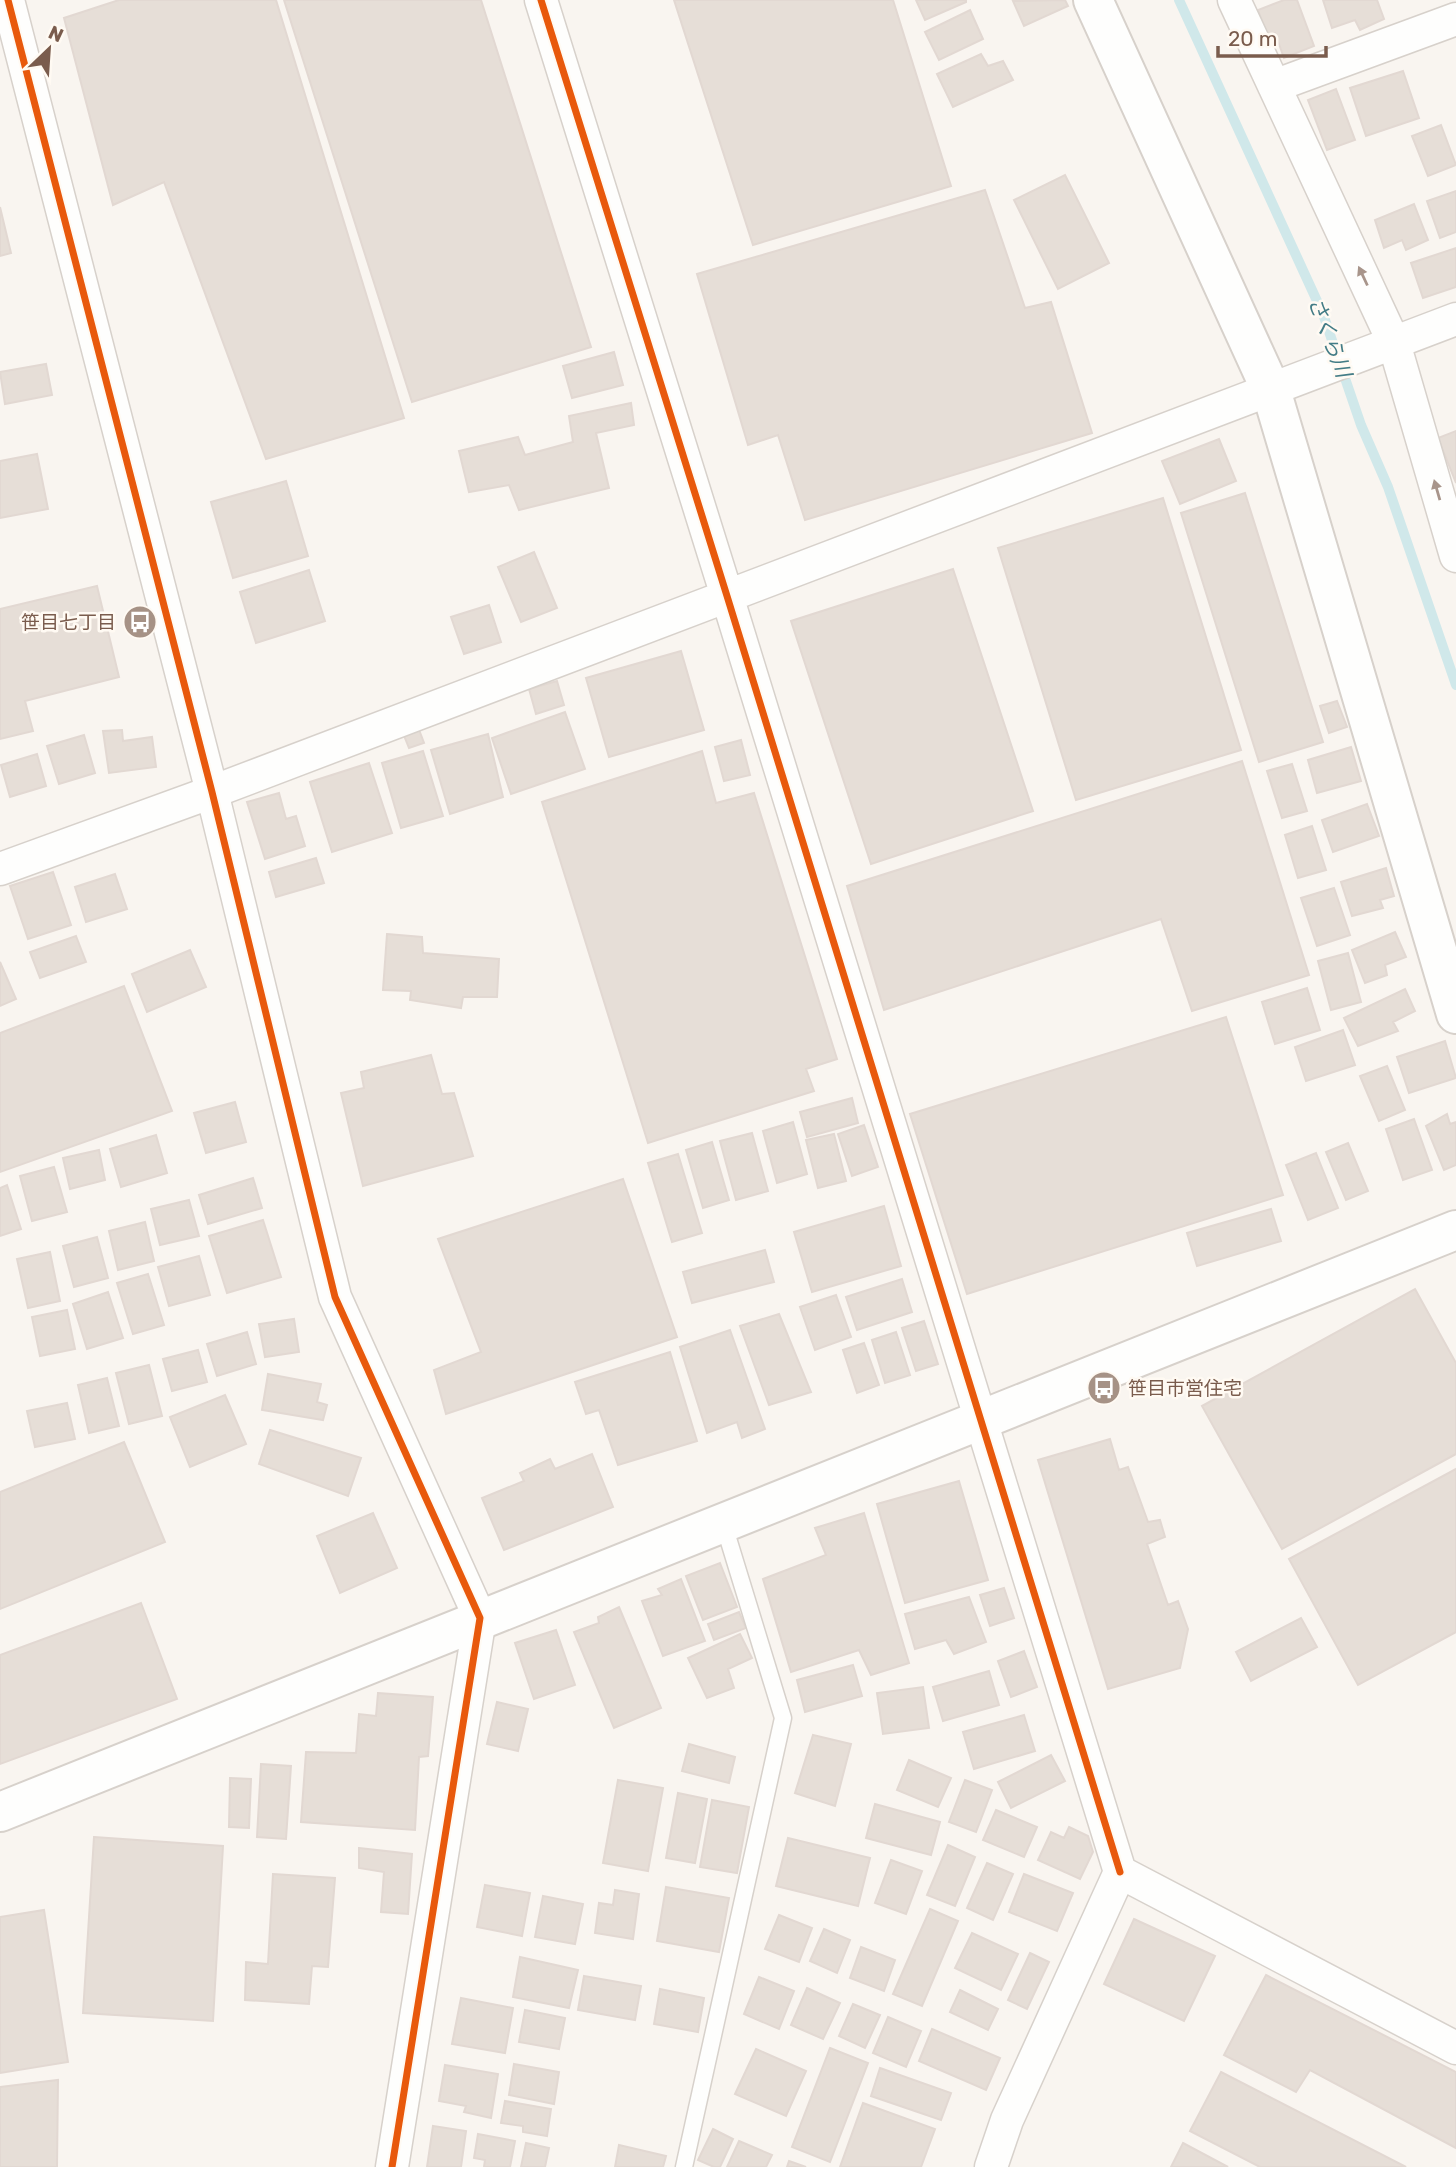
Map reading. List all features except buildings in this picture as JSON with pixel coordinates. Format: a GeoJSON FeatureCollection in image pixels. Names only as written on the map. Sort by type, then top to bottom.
{"type":"FeatureCollection","features":[{"type":"Feature","properties":{"kind":"street"},"geometry":{"type":"LineString","coordinates":[[8,0],[212,792],[335,1297],[480,1619],[393,2167]]}},
{"type":"Feature","properties":{"kind":"street"},"geometry":{"type":"LineString","coordinates":[[541,0],[1120,1872],[1007,2120],[991,2167]]}},
{"type":"Feature","properties":{"kind":"street"},"geometry":{"type":"LineString","coordinates":[[1093,0],[1271,390],[1456,1014]]}},
{"type":"Feature","properties":{"kind":"street"},"geometry":{"type":"LineString","coordinates":[[1234,0],[1394,343],[1456,556]]}},
{"type":"Feature","properties":{"kind":"street"},"geometry":{"type":"LineString","coordinates":[[1274,86],[1456,19]]}},
{"type":"Feature","properties":{"kind":"street"},"geometry":{"type":"LineString","coordinates":[[0,869],[212,792],[1456,319]]}},
{"type":"Feature","properties":{"kind":"street"},"geometry":{"type":"LineString","coordinates":[[0,1812],[1456,1230]]}},
{"type":"Feature","properties":{"kind":"street"},"geometry":{"type":"LineString","coordinates":[[1120,1872],[1456,2048]]}},
{"type":"Feature","properties":{"kind":"lane"},"geometry":{"type":"LineString","coordinates":[[684,2167],[783,1718],[723,1522]]}},
{"type":"Feature","properties":{"kind":"waterway","name":"さくら川"},"geometry":{"type":"LineString","coordinates":[[1179,0],[1323,314],[1361,425],[1388,487],[1456,685]]}},
{"type":"Feature","properties":{"kind":"cycle path"},"geometry":{"type":"LineString","coordinates":[[8,0],[212,792],[335,1297],[480,1618],[392,2167]]}},
{"type":"Feature","properties":{"kind":"cycle path"},"geometry":{"type":"LineString","coordinates":[[541,0],[1120,1872]]}},
{"type":"Feature","properties":{"kind":"place","name":"笹目七丁目"},"geometry":{"type":"Point","coordinates":[140,622]}},
{"type":"Feature","properties":{"kind":"place","name":"笹目市営住宅"},"geometry":{"type":"Point","coordinates":[1104,1388]}}]}
